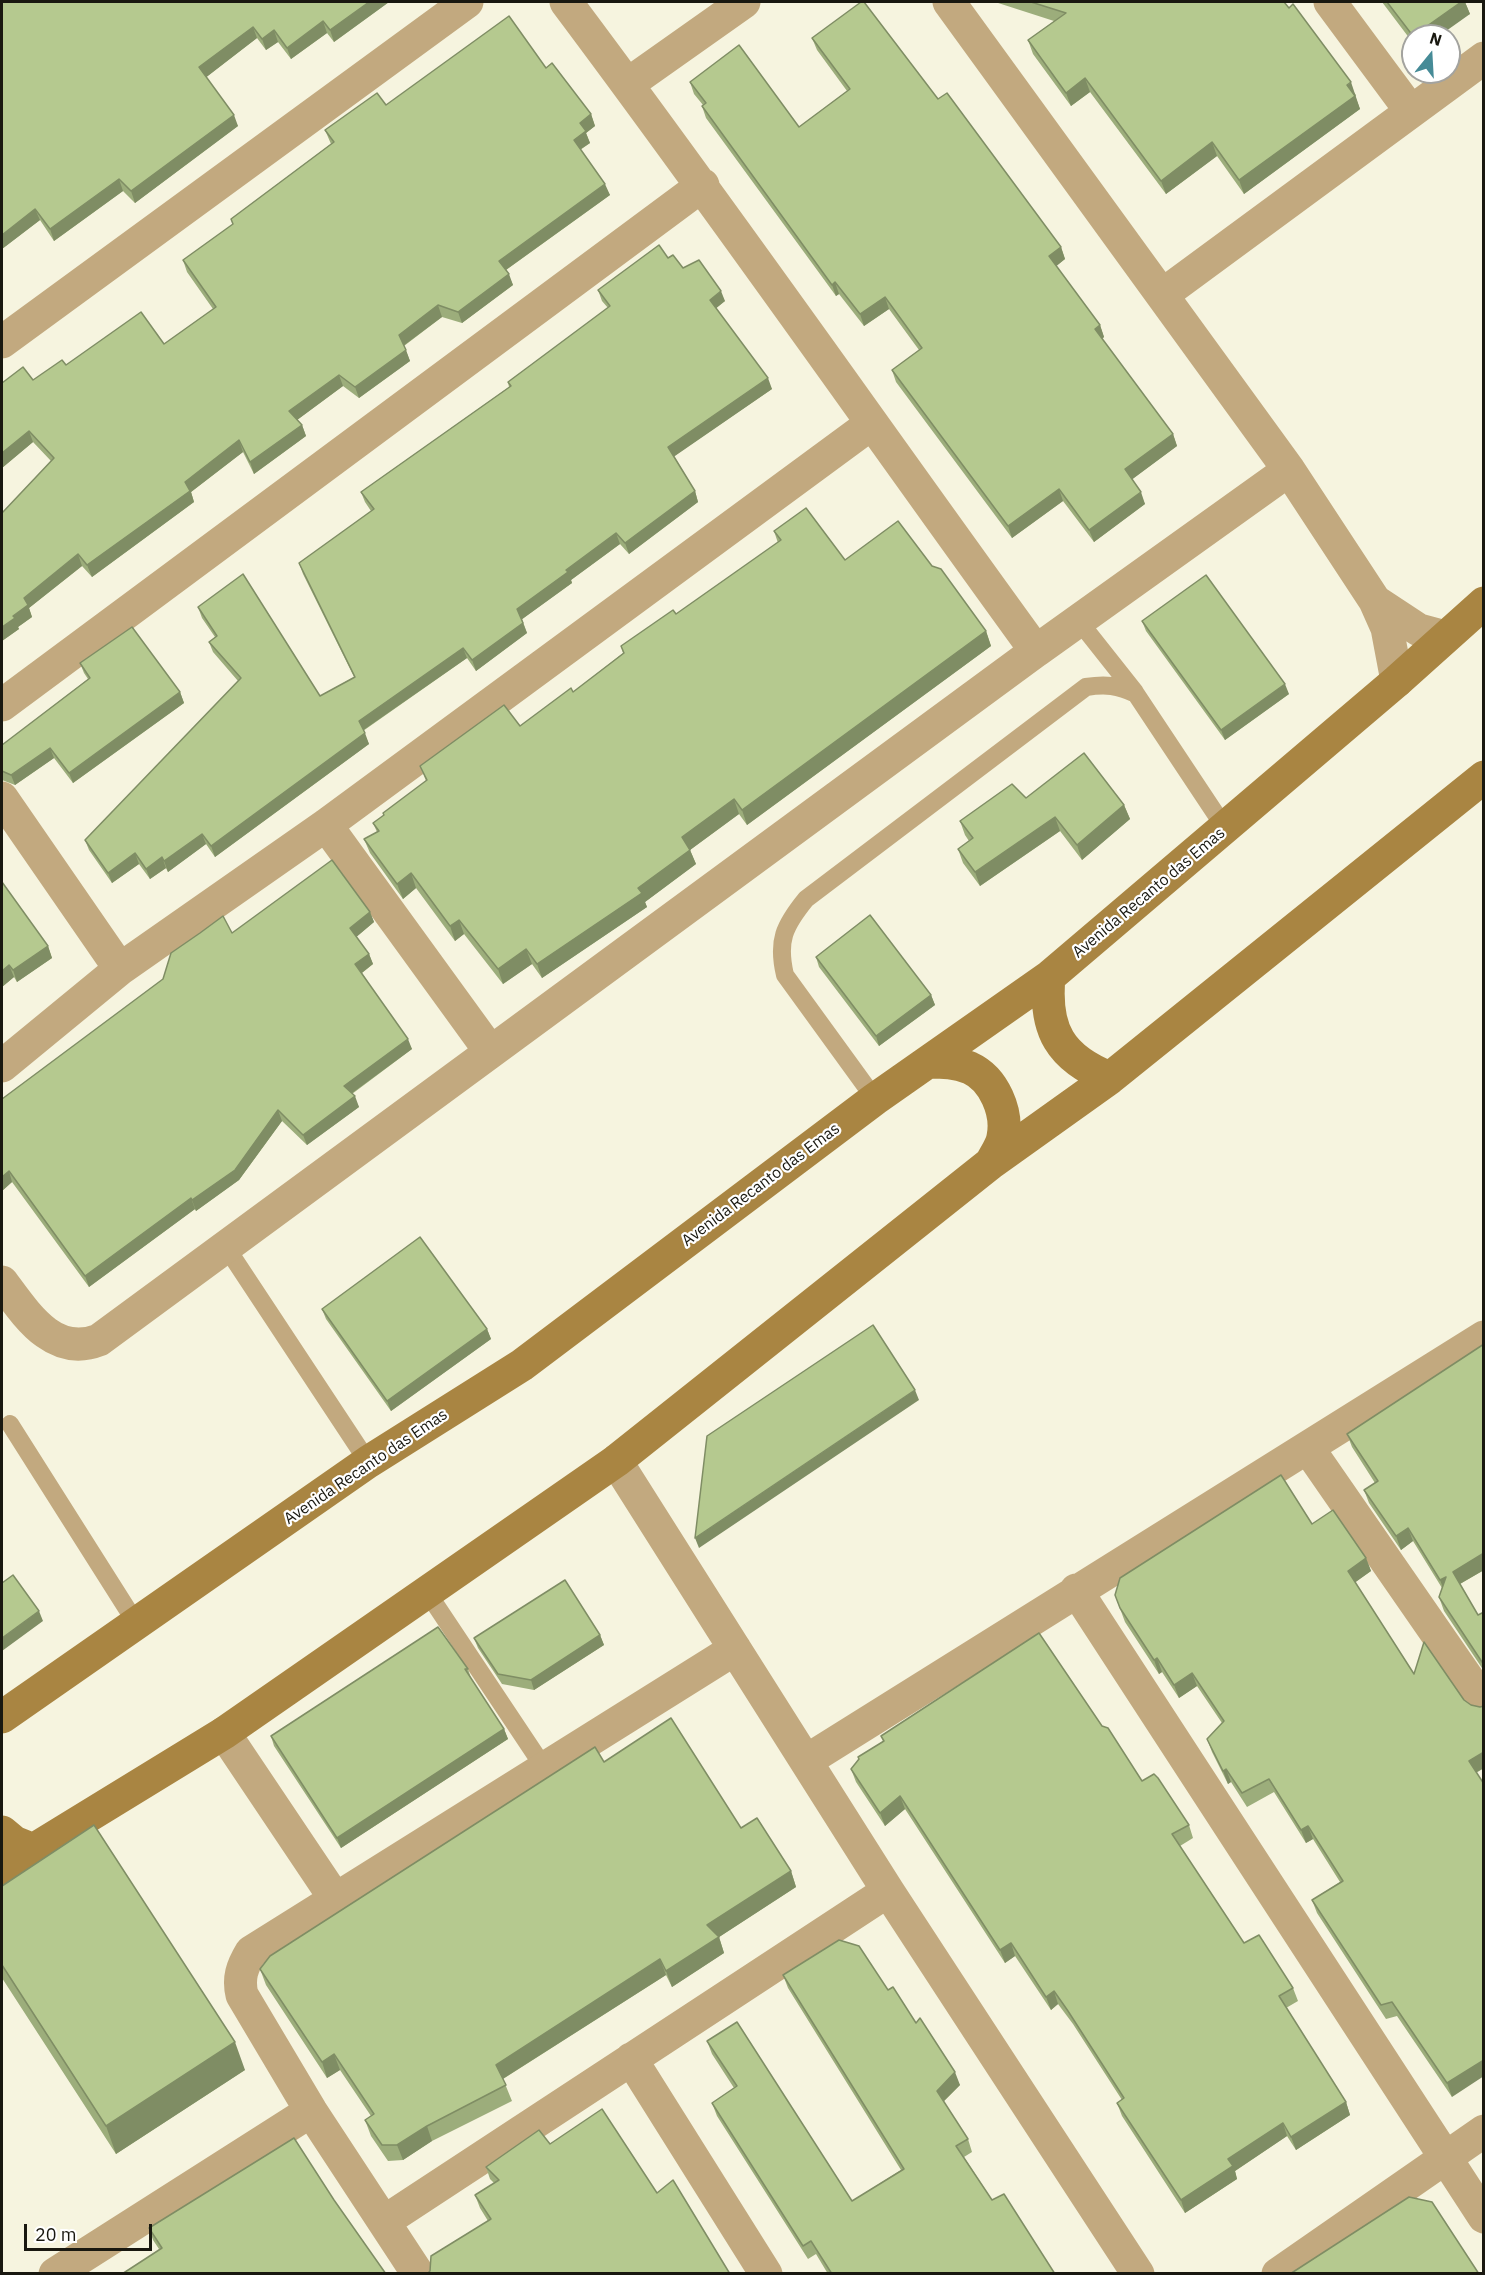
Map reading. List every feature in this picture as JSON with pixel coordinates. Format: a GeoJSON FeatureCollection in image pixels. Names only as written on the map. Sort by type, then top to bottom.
{"type":"FeatureCollection","features":[{"type":"Feature","properties":{"kind":"main road","name":"Avenida Recanto das Emas"},"geometry":{"type":"LineString","coordinates":[[2,1717],[368,1462],[522,1365],[875,1099],[1049,977],[1397,681],[1484,603]]}},
{"type":"Feature","properties":{"kind":"main road"},"geometry":{"type":"LineString","coordinates":[[2,1869],[224,1733],[616,1461],[991,1163],[1110,1078],[1484,777]]}},
{"type":"Feature","properties":{"kind":"main road"},"geometry":{"type":"LineString","coordinates":[[1049,977],[1047,1005],[1054,1032],[1071,1056],[1089,1070],[1110,1078]]}},
{"type":"Feature","properties":{"kind":"main road"},"geometry":{"type":"LineString","coordinates":[[928,1062],[951,1062],[972,1069],[989,1083],[1002,1108],[1003,1137],[991,1163]]}},
{"type":"Feature","properties":{"kind":"main road"},"geometry":{"type":"LineString","coordinates":[[2,1832],[14,1842],[34,1850]]}},
{"type":"Feature","properties":{"kind":"street"},"geometry":{"type":"LineString","coordinates":[[2,342],[467,2]]}},
{"type":"Feature","properties":{"kind":"street"},"geometry":{"type":"LineString","coordinates":[[566,2],[703,185],[871,424],[1036,651]]}},
{"type":"Feature","properties":{"kind":"street"},"geometry":{"type":"LineString","coordinates":[[628,84],[744,2]]}},
{"type":"Feature","properties":{"kind":"street"},"geometry":{"type":"LineString","coordinates":[[949,2],[1288,470],[1375,601],[1387,628],[1397,681]]}},
{"type":"Feature","properties":{"kind":"street"},"geometry":{"type":"LineString","coordinates":[[1330,2],[1410,111]]}},
{"type":"Feature","properties":{"kind":"street"},"geometry":{"type":"LineString","coordinates":[[1162,295],[1484,58]]}},
{"type":"Feature","properties":{"kind":"street"},"geometry":{"type":"LineString","coordinates":[[2,705],[703,185]]}},
{"type":"Feature","properties":{"kind":"street"},"geometry":{"type":"LineString","coordinates":[[2,1066],[120,969],[326,825],[871,424]]}},
{"type":"Feature","properties":{"kind":"street"},"geometry":{"type":"LineString","coordinates":[[2,1282],[36,1327],[55,1338],[84,1346],[99,1340],[1078,620],[1288,470]]}},
{"type":"Feature","properties":{"kind":"street"},"geometry":{"type":"LineString","coordinates":[[1375,601],[1419,630],[1445,637]]}},
{"type":"Feature","properties":{"kind":"street"},"geometry":{"type":"LineString","coordinates":[[2,798],[120,969]]}},
{"type":"Feature","properties":{"kind":"street"},"geometry":{"type":"LineString","coordinates":[[326,825],[490,1052]]}},
{"type":"Feature","properties":{"kind":"street"},"geometry":{"type":"LineString","coordinates":[[806,1761],[1076,1590],[1308,1449],[1484,1337]]}},
{"type":"Feature","properties":{"kind":"street"},"geometry":{"type":"LineString","coordinates":[[1308,1449],[1484,1702]]}},
{"type":"Feature","properties":{"kind":"street"},"geometry":{"type":"LineString","coordinates":[[616,1461],[888,1891],[1138,2274]]}},
{"type":"Feature","properties":{"kind":"street"},"geometry":{"type":"LineString","coordinates":[[1076,1590],[1484,2217]]}},
{"type":"Feature","properties":{"kind":"street"},"geometry":{"type":"LineString","coordinates":[[418,2274],[311,2111],[242,1995],[239,1983],[241,1972],[251,1952],[735,1649]]}},
{"type":"Feature","properties":{"kind":"street"},"geometry":{"type":"LineString","coordinates":[[224,1733],[336,1900]]}},
{"type":"Feature","properties":{"kind":"street"},"geometry":{"type":"LineString","coordinates":[[385,2221],[888,1891]]}},
{"type":"Feature","properties":{"kind":"street"},"geometry":{"type":"LineString","coordinates":[[631,2059],[766,2274]]}},
{"type":"Feature","properties":{"kind":"street"},"geometry":{"type":"LineString","coordinates":[[55,2274],[311,2111]]}},
{"type":"Feature","properties":{"kind":"street"},"geometry":{"type":"LineString","coordinates":[[1278,2274],[1443,2157],[1484,2131]]}},
{"type":"Feature","properties":{"kind":"lane"},"geometry":{"type":"LineString","coordinates":[[1078,620],[1136,694],[1225,828]]}},
{"type":"Feature","properties":{"kind":"lane"},"geometry":{"type":"LineString","coordinates":[[875,1099],[785,975],[780,954],[783,934],[794,914],[806,900],[1086,687],[1104,684],[1121,686],[1136,694]]}},
{"type":"Feature","properties":{"kind":"lane"},"geometry":{"type":"LineString","coordinates":[[226,1246],[368,1462]]}},
{"type":"Feature","properties":{"kind":"lane"},"geometry":{"type":"LineString","coordinates":[[10,1424],[136,1623]]}},
{"type":"Feature","properties":{"kind":"lane"},"geometry":{"type":"LineString","coordinates":[[428,1592],[545,1769]]}},
{"type":"Feature","properties":{"kind":"building"},"geometry":{"type":"Polygon","coordinates":[[[2,2],[369,2],[330,30],[323,21],[287,48],[274,30],[262,39],[253,27],[199,67],[234,115],[131,191],[119,179],[50,229],[35,209],[2,235],[2,2]]]}},
{"type":"Feature","properties":{"kind":"building"},"geometry":{"type":"Polygon","coordinates":[[[864,2],[938,99],[947,93],[1061,247],[1049,256],[1100,325],[1095,329],[1173,434],[1125,469],[1141,492],[1089,530],[1059,489],[1008,526],[892,370],[922,348],[885,297],[860,314],[835,282],[832,285],[702,106],[706,103],[690,82],[739,45],[799,127],[850,89],[812,38],[864,2]]]}},
{"type":"Feature","properties":{"kind":"building"},"geometry":{"type":"Polygon","coordinates":[[[1031,2],[1284,2],[1289,8],[1293,4],[1351,82],[1347,85],[1355,96],[1239,180],[1212,142],[1161,181],[1085,78],[1066,93],[1028,40],[1066,13],[1031,2]]]}},
{"type":"Feature","properties":{"kind":"building"},"geometry":{"type":"Polygon","coordinates":[[[1387,2],[1461,2],[1430,24],[1404,24],[1387,2]]]}},
{"type":"Feature","properties":{"kind":"building"},"geometry":{"type":"Polygon","coordinates":[[[509,16],[546,68],[552,63],[591,114],[580,123],[586,131],[574,140],[605,184],[499,261],[509,274],[458,312],[438,305],[399,335],[406,350],[355,387],[339,375],[289,411],[302,425],[250,462],[239,440],[185,482],[190,491],[87,565],[78,554],[24,598],[28,605],[2,627],[2,513],[54,458],[29,431],[2,453],[2,383],[23,367],[33,380],[62,360],[66,365],[141,312],[164,344],[216,307],[183,260],[233,224],[231,219],[334,142],[325,130],[377,93],[386,105],[509,16]]]}},
{"type":"Feature","properties":{"kind":"building"},"geometry":{"type":"Polygon","coordinates":[[[659,245],[668,258],[673,255],[683,268],[699,260],[721,291],[710,300],[768,378],[668,447],[695,491],[625,543],[616,533],[566,570],[568,572],[517,609],[523,623],[472,660],[463,648],[359,721],[365,733],[211,846],[202,834],[164,861],[162,857],[146,869],[135,853],[108,873],[85,840],[241,678],[209,642],[217,636],[198,607],[243,574],[320,696],[355,677],[299,563],[374,509],[361,492],[511,386],[508,382],[610,306],[598,290],[659,245]]]}},
{"type":"Feature","properties":{"kind":"building"},"geometry":{"type":"Polygon","coordinates":[[[806,508],[845,560],[898,521],[932,566],[941,569],[986,631],[742,810],[734,799],[682,837],[690,850],[638,888],[642,893],[537,964],[526,949],[498,969],[459,920],[450,926],[411,873],[397,884],[364,839],[379,831],[373,823],[384,815],[383,813],[427,780],[420,766],[504,705],[520,726],[571,688],[573,692],[624,653],[621,646],[673,610],[676,614],[781,540],[774,531],[806,508]]]}},
{"type":"Feature","properties":{"kind":"building"},"geometry":{"type":"Polygon","coordinates":[[[1206,575],[1285,684],[1221,730],[1142,621],[1206,575]]]}},
{"type":"Feature","properties":{"kind":"building"},"geometry":{"type":"Polygon","coordinates":[[[132,627],[180,692],[69,773],[50,748],[11,775],[2,771],[2,745],[90,678],[80,663],[132,627]]]}},
{"type":"Feature","properties":{"kind":"building"},"geometry":{"type":"Polygon","coordinates":[[[1084,753],[1124,805],[1077,845],[1055,817],[975,872],[958,849],[973,838],[960,821],[1012,784],[1026,798],[1084,753]]]}},
{"type":"Feature","properties":{"kind":"building"},"geometry":{"type":"Polygon","coordinates":[[[332,860],[370,912],[350,928],[369,954],[355,964],[408,1039],[344,1086],[355,1096],[303,1135],[278,1110],[235,1170],[192,1200],[191,1198],[85,1276],[9,1171],[2,1177],[2,1099],[163,979],[171,953],[223,916],[232,933],[332,860]]]}},
{"type":"Feature","properties":{"kind":"building"},"geometry":{"type":"Polygon","coordinates":[[[2,882],[48,946],[13,970],[9,965],[2,971],[2,882]]]}},
{"type":"Feature","properties":{"kind":"building"},"geometry":{"type":"Polygon","coordinates":[[[870,915],[931,995],[876,1036],[816,957],[870,915]]]}},
{"type":"Feature","properties":{"kind":"building"},"geometry":{"type":"Polygon","coordinates":[[[420,1237],[487,1329],[387,1401],[322,1309],[420,1237]]]}},
{"type":"Feature","properties":{"kind":"building"},"geometry":{"type":"Polygon","coordinates":[[[873,1325],[915,1390],[695,1538],[707,1436],[873,1325]]]}},
{"type":"Feature","properties":{"kind":"building"},"geometry":{"type":"Polygon","coordinates":[[[1484,1344],[1484,1553],[1453,1572],[1478,1615],[1484,1612],[1484,1665],[1439,1597],[1446,1577],[1440,1580],[1408,1528],[1396,1536],[1364,1490],[1378,1481],[1347,1434],[1484,1344]]]}},
{"type":"Feature","properties":{"kind":"building"},"geometry":{"type":"Polygon","coordinates":[[[1281,1475],[1312,1524],[1333,1510],[1366,1558],[1348,1571],[1414,1674],[1424,1642],[1464,1700],[1471,1705],[1484,1706],[1484,1752],[1469,1761],[1484,1784],[1484,2060],[1447,2083],[1392,2002],[1381,2005],[1312,1900],[1343,1881],[1308,1826],[1301,1830],[1269,1779],[1242,1793],[1226,1769],[1223,1771],[1207,1739],[1224,1721],[1192,1673],[1174,1685],[1157,1658],[1154,1660],[1120,1608],[1115,1595],[1120,1578],[1281,1475]]]}},
{"type":"Feature","properties":{"kind":"building"},"geometry":{"type":"Polygon","coordinates":[[[13,1575],[39,1611],[2,1638],[2,1583],[13,1575]]]}},
{"type":"Feature","properties":{"kind":"building"},"geometry":{"type":"Polygon","coordinates":[[[565,1580],[600,1635],[531,1680],[498,1674],[474,1638],[565,1580]]]}},
{"type":"Feature","properties":{"kind":"building"},"geometry":{"type":"Polygon","coordinates":[[[438,1627],[468,1669],[465,1669],[504,1729],[337,1838],[271,1736],[438,1627]]]}},
{"type":"Feature","properties":{"kind":"building"},"geometry":{"type":"Polygon","coordinates":[[[1039,1633],[1102,1726],[1108,1728],[1142,1781],[1154,1774],[1189,1825],[1172,1834],[1244,1943],[1259,1935],[1293,1988],[1279,1996],[1346,2102],[1291,2137],[1283,2123],[1228,2159],[1233,2166],[1181,2200],[1117,2103],[1124,2098],[1054,1991],[1046,1997],[1011,1943],[1000,1950],[900,1796],[880,1813],[851,1769],[859,1759],[858,1757],[884,1741],[881,1736],[1039,1633]]]}},
{"type":"Feature","properties":{"kind":"building"},"geometry":{"type":"Polygon","coordinates":[[[671,1718],[741,1828],[757,1818],[791,1871],[707,1925],[719,1937],[666,1971],[660,1959],[496,2065],[506,2085],[427,2126],[397,2145],[382,2145],[365,2120],[374,2114],[334,2054],[322,2062],[260,1969],[270,1956],[595,1747],[604,1762],[671,1718]]]}},
{"type":"Feature","properties":{"kind":"building"},"geometry":{"type":"Polygon","coordinates":[[[94,1825],[235,2042],[106,2126],[2,1965],[2,1886],[94,1825]]]}},
{"type":"Feature","properties":{"kind":"building"},"geometry":{"type":"Polygon","coordinates":[[[839,1940],[859,1946],[888,1990],[893,1987],[916,2023],[920,2018],[955,2072],[937,2091],[968,2139],[956,2146],[992,2200],[1004,2194],[1055,2274],[832,2274],[811,2241],[803,2246],[712,2103],[737,2086],[707,2041],[737,2022],[852,2201],[904,2169],[783,1975],[839,1940]]]}},
{"type":"Feature","properties":{"kind":"building"},"geometry":{"type":"Polygon","coordinates":[[[602,2109],[657,2193],[673,2180],[730,2274],[427,2274],[430,2271],[431,2256],[491,2219],[475,2195],[499,2180],[486,2167],[539,2130],[550,2144],[602,2109]]]}},
{"type":"Feature","properties":{"kind":"building"},"geometry":{"type":"Polygon","coordinates":[[[294,2138],[386,2274],[122,2274],[162,2248],[149,2228],[294,2138]]]}},
{"type":"Feature","properties":{"kind":"building"},"geometry":{"type":"Polygon","coordinates":[[[1409,2197],[1432,2202],[1479,2274],[1290,2274],[1409,2197]]]}}]}
